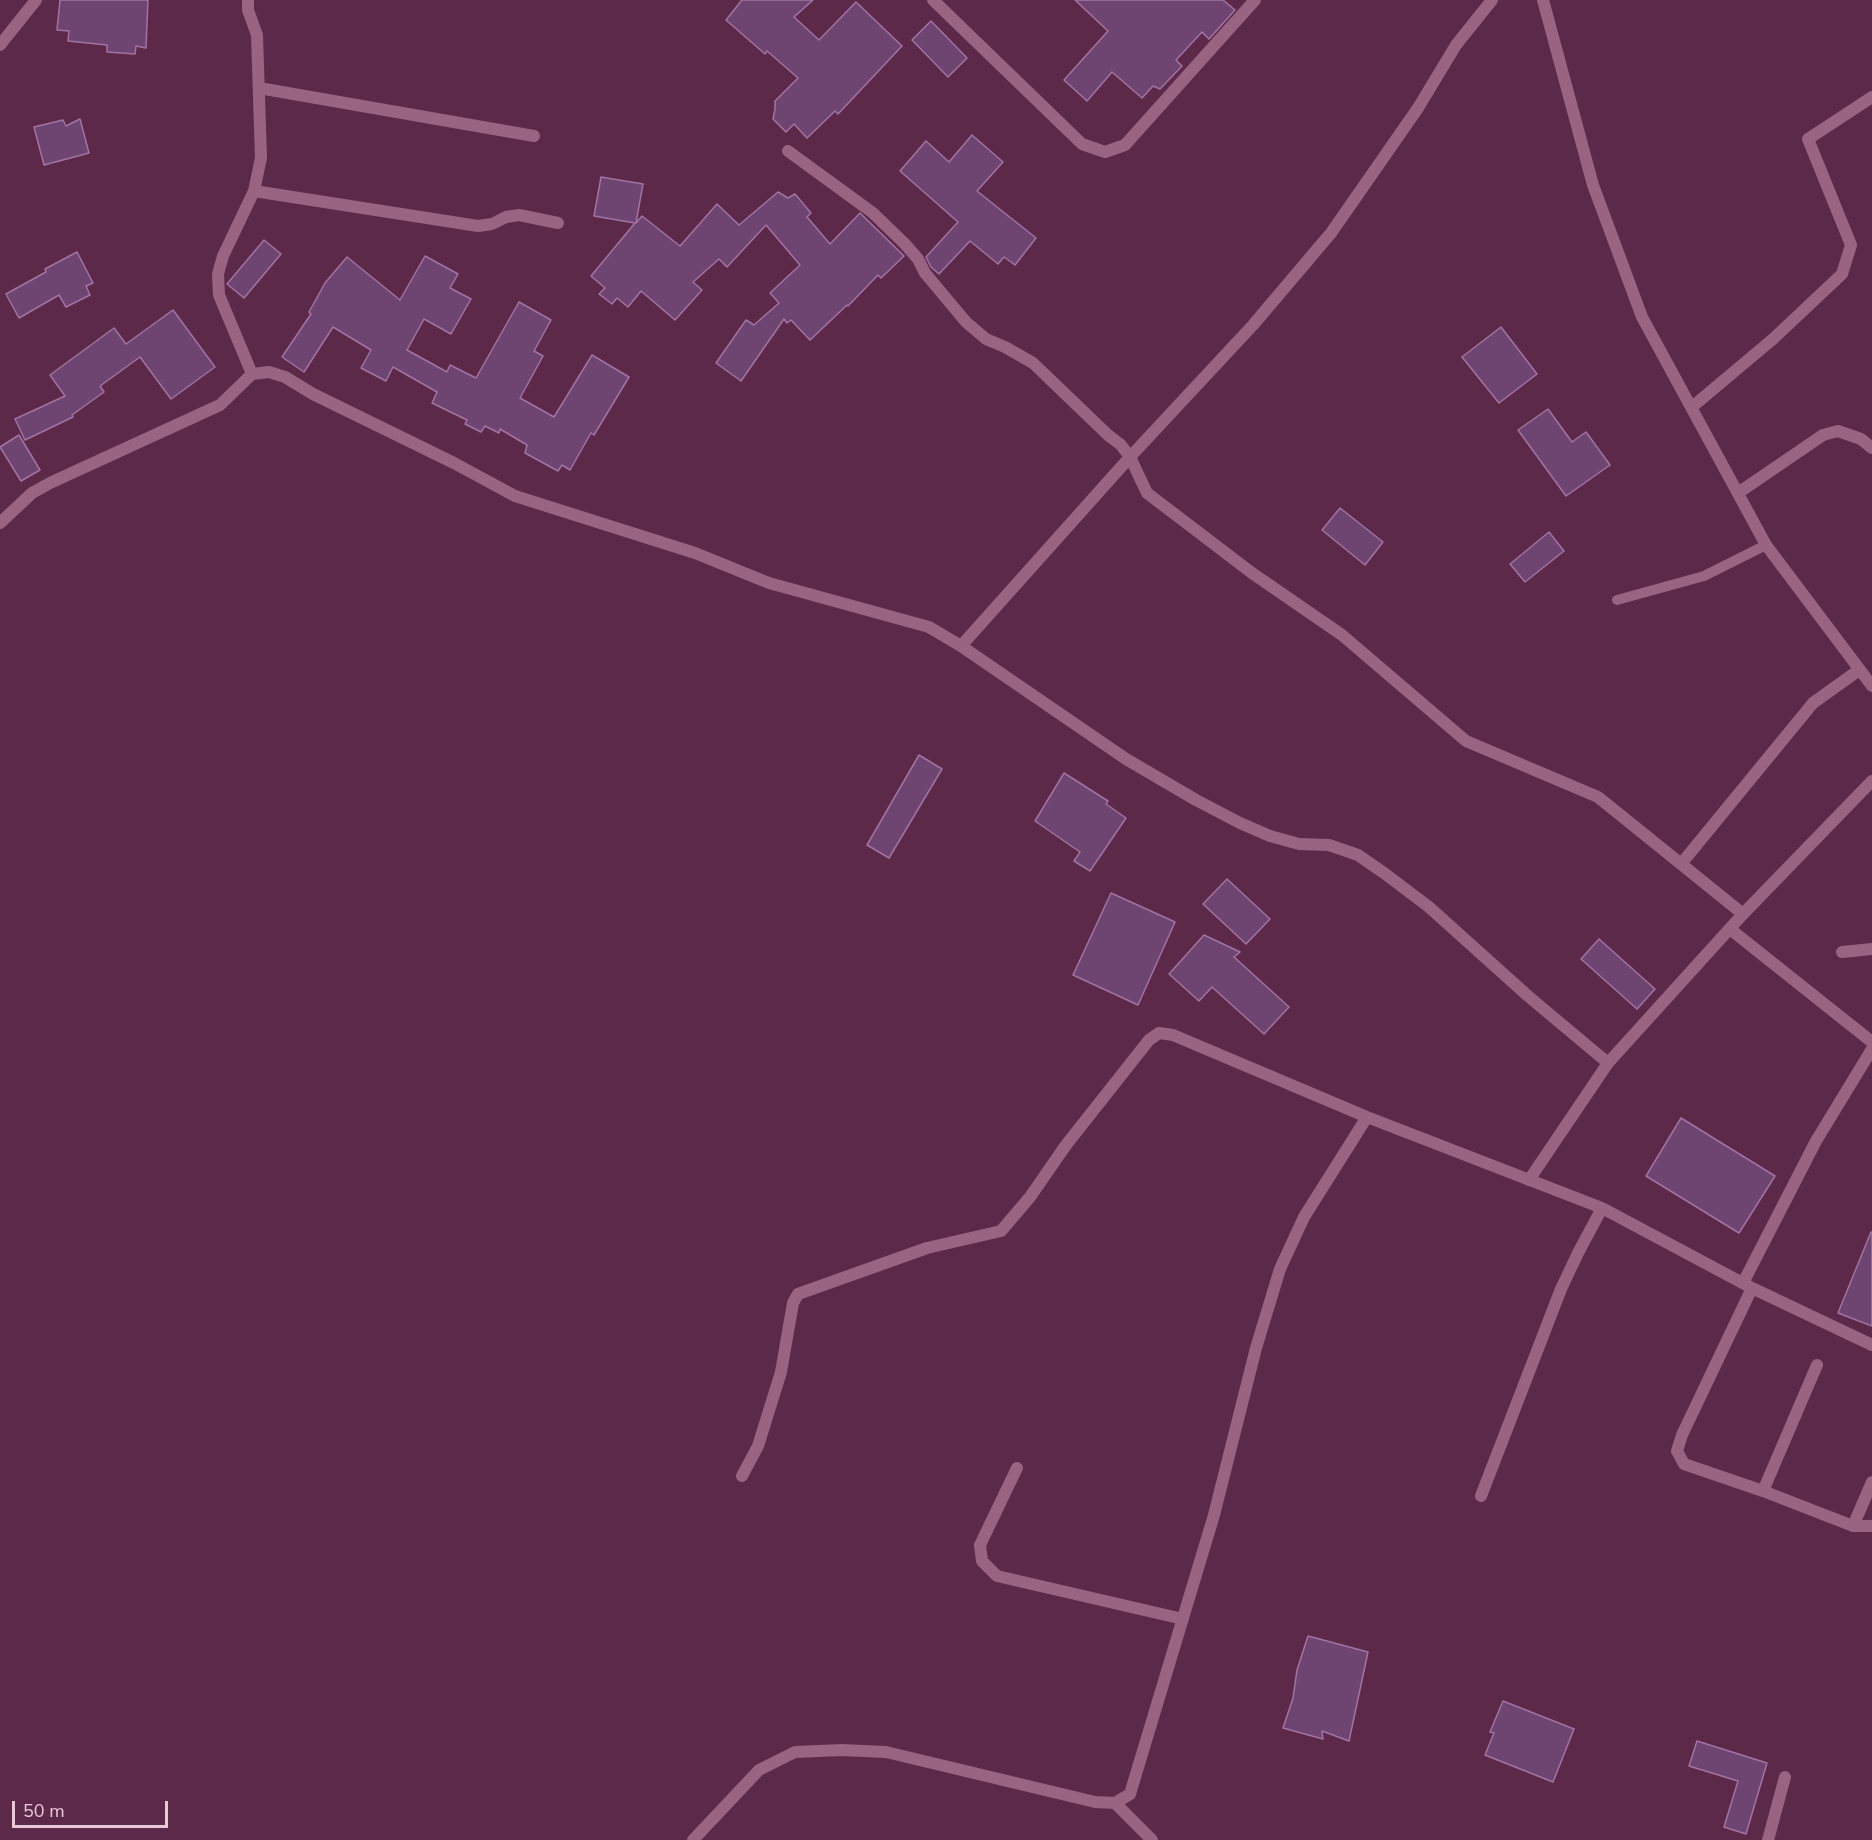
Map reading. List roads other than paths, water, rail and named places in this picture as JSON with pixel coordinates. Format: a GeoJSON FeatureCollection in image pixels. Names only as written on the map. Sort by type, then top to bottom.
{"type":"FeatureCollection","features":[{"type":"Feature","properties":{"kind":"street"},"geometry":{"type":"LineString","coordinates":[[0,45],[36,0]]}},
{"type":"Feature","properties":{"kind":"street"},"geometry":{"type":"LineString","coordinates":[[248,0],[248,10],[257,35],[261,158],[254,191],[223,256],[218,274],[219,295],[252,374]]}},
{"type":"Feature","properties":{"kind":"street"},"geometry":{"type":"LineString","coordinates":[[933,0],[1082,144],[1105,152],[1125,145],[1255,0]]}},
{"type":"Feature","properties":{"kind":"street"},"geometry":{"type":"LineString","coordinates":[[961,646],[1130,457],[1253,325],[1331,233],[1418,108],[1456,45],[1492,0]]}},
{"type":"Feature","properties":{"kind":"street"},"geometry":{"type":"LineString","coordinates":[[1543,0],[1593,184],[1642,317],[1766,545],[1872,686]]}},
{"type":"Feature","properties":{"kind":"street"},"geometry":{"type":"LineString","coordinates":[[259,88],[534,136]]}},
{"type":"Feature","properties":{"kind":"street"},"geometry":{"type":"LineString","coordinates":[[1692,407],[1773,339],[1842,274],[1851,245],[1808,139],[1872,97]]}},
{"type":"Feature","properties":{"kind":"street"},"geometry":{"type":"LineString","coordinates":[[788,151],[873,213],[918,259],[925,273],[966,322],[986,339],[1033,363],[1121,445],[1130,457],[1147,493],[1252,573],[1342,635],[1466,741],[1598,797],[1743,914]]}},
{"type":"Feature","properties":{"kind":"street"},"geometry":{"type":"LineString","coordinates":[[254,191],[478,226],[519,215],[558,223]]}},
{"type":"Feature","properties":{"kind":"street"},"geometry":{"type":"LineString","coordinates":[[0,524],[32,494],[50,483],[220,405],[252,374],[268,372],[285,377],[313,394],[454,463],[515,496],[695,553],[768,583],[929,627],[961,646],[1126,759],[1196,800],[1270,836],[1299,844],[1329,845],[1358,855],[1429,907],[1528,996],[1608,1063]]}},
{"type":"Feature","properties":{"kind":"street"},"geometry":{"type":"LineString","coordinates":[[1738,493],[1823,435],[1838,431],[1861,440],[1872,448]]}},
{"type":"Feature","properties":{"kind":"street"},"geometry":{"type":"LineString","coordinates":[[1681,864],[1813,703],[1859,670]]}},
{"type":"Feature","properties":{"kind":"street"},"geometry":{"type":"LineString","coordinates":[[1529,1180],[1608,1063],[1743,914],[1872,781]]}},
{"type":"Feature","properties":{"kind":"street"},"geometry":{"type":"LineString","coordinates":[[1730,929],[1872,1042]]}},
{"type":"Feature","properties":{"kind":"street"},"geometry":{"type":"LineString","coordinates":[[1842,952],[1872,949]]}},
{"type":"Feature","properties":{"kind":"street"},"geometry":{"type":"LineString","coordinates":[[742,1476],[758,1446],[781,1372],[792,1303],[798,1294],[927,1248],[1000,1231],[1030,1197],[1066,1145],[1149,1040],[1159,1033],[1173,1035],[1367,1117],[1602,1208],[1748,1285],[1872,1344]]}},
{"type":"Feature","properties":{"kind":"street"},"geometry":{"type":"LineString","coordinates":[[1872,1049],[1816,1141],[1748,1285],[1677,1451],[1684,1464],[1763,1491],[1853,1526],[1872,1526]]}},
{"type":"Feature","properties":{"kind":"street"},"geometry":{"type":"LineString","coordinates":[[693,1840],[759,1770],[795,1752],[842,1750],[886,1752],[1095,1802],[1115,1803],[1130,1794],[1214,1515],[1256,1348],[1280,1269],[1304,1217],[1367,1117]]}},
{"type":"Feature","properties":{"kind":"street"},"geometry":{"type":"LineString","coordinates":[[1481,1496],[1561,1289],[1602,1208]]}},
{"type":"Feature","properties":{"kind":"street"},"geometry":{"type":"LineString","coordinates":[[1763,1491],[1817,1365]]}},
{"type":"Feature","properties":{"kind":"street"},"geometry":{"type":"LineString","coordinates":[[1017,1468],[980,1545],[982,1561],[997,1576],[1183,1619]]}},
{"type":"Feature","properties":{"kind":"street"},"geometry":{"type":"LineString","coordinates":[[1853,1526],[1872,1482]]}},
{"type":"Feature","properties":{"kind":"street"},"geometry":{"type":"LineString","coordinates":[[1768,1840],[1785,1777]]}},
{"type":"Feature","properties":{"kind":"street"},"geometry":{"type":"LineString","coordinates":[[1115,1803],[1152,1840]]}},
{"type":"Feature","properties":{"kind":"lane"},"geometry":{"type":"LineString","coordinates":[[1617,600],[1704,576],[1766,545]]}}]}
